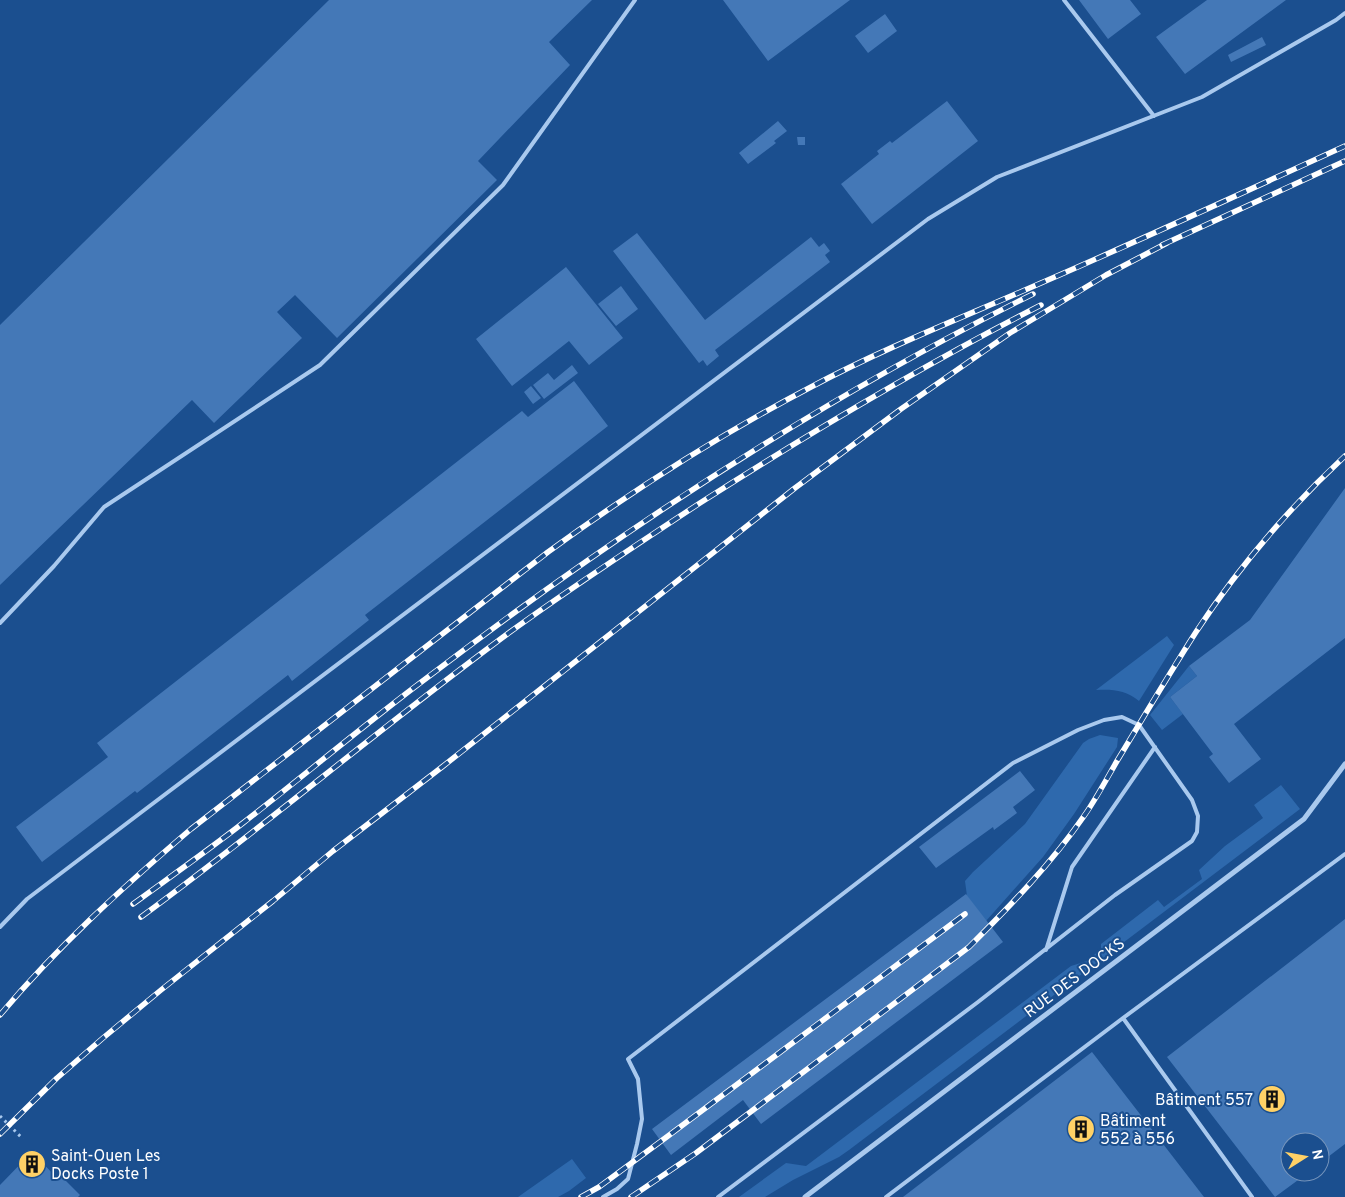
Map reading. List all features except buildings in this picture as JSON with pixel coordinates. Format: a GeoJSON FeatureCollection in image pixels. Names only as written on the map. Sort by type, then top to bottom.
{"type":"FeatureCollection","features":[{"type":"Feature","properties":{"kind":"street","name":"RUE DES DOCKS"},"geometry":{"type":"LineString","coordinates":[[805,1197],[1304,819],[1345,764]]}},
{"type":"Feature","properties":{"kind":"lane"},"geometry":{"type":"LineString","coordinates":[[0,623],[54,566],[104,507],[320,365],[503,185],[635,0]]}},
{"type":"Feature","properties":{"kind":"lane"},"geometry":{"type":"LineString","coordinates":[[1064,0],[1154,116]]}},
{"type":"Feature","properties":{"kind":"lane"},"geometry":{"type":"LineString","coordinates":[[0,927],[27,899],[928,219],[997,177],[1202,97],[1345,13]]}},
{"type":"Feature","properties":{"kind":"lane"},"geometry":{"type":"LineString","coordinates":[[603,1197],[618,1189],[628,1179],[642,1119],[638,1079],[628,1059],[1013,763],[1078,730],[1104,720],[1122,717],[1139,725],[1192,800],[1198,816],[1197,832],[1192,841],[1115,895],[895,1066],[718,1197]]}},
{"type":"Feature","properties":{"kind":"lane"},"geometry":{"type":"LineString","coordinates":[[1046,950],[1072,867],[1155,747]]}},
{"type":"Feature","properties":{"kind":"lane"},"geometry":{"type":"LineString","coordinates":[[886,1197],[1123,1018],[1345,854]]}},
{"type":"Feature","properties":{"kind":"lane"},"geometry":{"type":"LineString","coordinates":[[1123,1018],[1252,1197]]}},
{"type":"Feature","properties":{"kind":"path"},"geometry":{"type":"LineString","coordinates":[[0,1116],[23,1139]]}},
{"type":"Feature","properties":{"kind":"shaded area"},"geometry":{"type":"Polygon","coordinates":[[[1167,636],[1174,645],[1139,701],[1129,694],[1119,691],[1096,690],[1167,636]]]}},
{"type":"Feature","properties":{"kind":"shaded area"},"geometry":{"type":"Polygon","coordinates":[[[1189,666],[1197,676],[1170,697],[1183,714],[1162,730],[1150,715],[1189,666]]]}},
{"type":"Feature","properties":{"kind":"shaded area"},"geometry":{"type":"Polygon","coordinates":[[[1100,735],[1118,738],[1117,747],[1074,814],[1043,857],[986,921],[967,896],[965,881],[1025,824],[1083,743],[1100,735]]]}},
{"type":"Feature","properties":{"kind":"shaded area"},"geometry":{"type":"Polygon","coordinates":[[[1281,785],[1300,809],[839,1157],[793,1180],[765,1197],[739,1197],[786,1163],[806,1166],[1071,966],[1087,961],[1101,949],[1101,944],[1158,900],[1164,907],[1202,879],[1199,870],[1225,846],[1263,818],[1254,805],[1281,785]]]}},
{"type":"Feature","properties":{"kind":"shaded area"},"geometry":{"type":"Polygon","coordinates":[[[572,1159],[586,1178],[569,1191],[558,1197],[518,1197],[572,1159]]]}},
{"type":"Feature","properties":{"kind":"railway"},"geometry":{"type":"LineString","coordinates":[[0,1015],[44,965],[91,918],[191,829],[548,552],[644,486],[743,424],[839,372],[896,345],[1117,250],[1345,146]]}},
{"type":"Feature","properties":{"kind":"railway"},"geometry":{"type":"LineString","coordinates":[[1162,245],[1345,161]]}},
{"type":"Feature","properties":{"kind":"railway"},"geometry":{"type":"LineString","coordinates":[[0,1134],[57,1078],[161,990],[333,851],[795,488],[901,409],[1010,333],[1106,275],[1167,243]]}},
{"type":"Feature","properties":{"kind":"railway"},"geometry":{"type":"LineString","coordinates":[[133,904],[266,805],[381,713],[500,623],[646,520],[721,471],[875,378],[1033,294]]}},
{"type":"Feature","properties":{"kind":"railway"},"geometry":{"type":"LineString","coordinates":[[141,917],[234,847],[417,702],[580,582],[700,503],[826,425],[911,375],[1041,305]]}},
{"type":"Feature","properties":{"kind":"railway"},"geometry":{"type":"LineString","coordinates":[[631,1197],[696,1153],[969,947],[1000,916],[1044,868],[1084,816],[1186,648],[1229,585],[1284,518],[1345,456]]}},
{"type":"Feature","properties":{"kind":"railway"},"geometry":{"type":"LineString","coordinates":[[581,1197],[599,1187],[965,914]]}},
{"type":"Feature","properties":{"kind":"place","name":"Bâtiment 557"},"geometry":{"type":"Point","coordinates":[1272,1099]}},
{"type":"Feature","properties":{"kind":"place","name":"Bâtiment 552 à 556"},"geometry":{"type":"Point","coordinates":[1081,1129]}},
{"type":"Feature","properties":{"kind":"place","name":"Saint-Ouen Les Docks Poste 1"},"geometry":{"type":"Point","coordinates":[32,1164]}}]}
